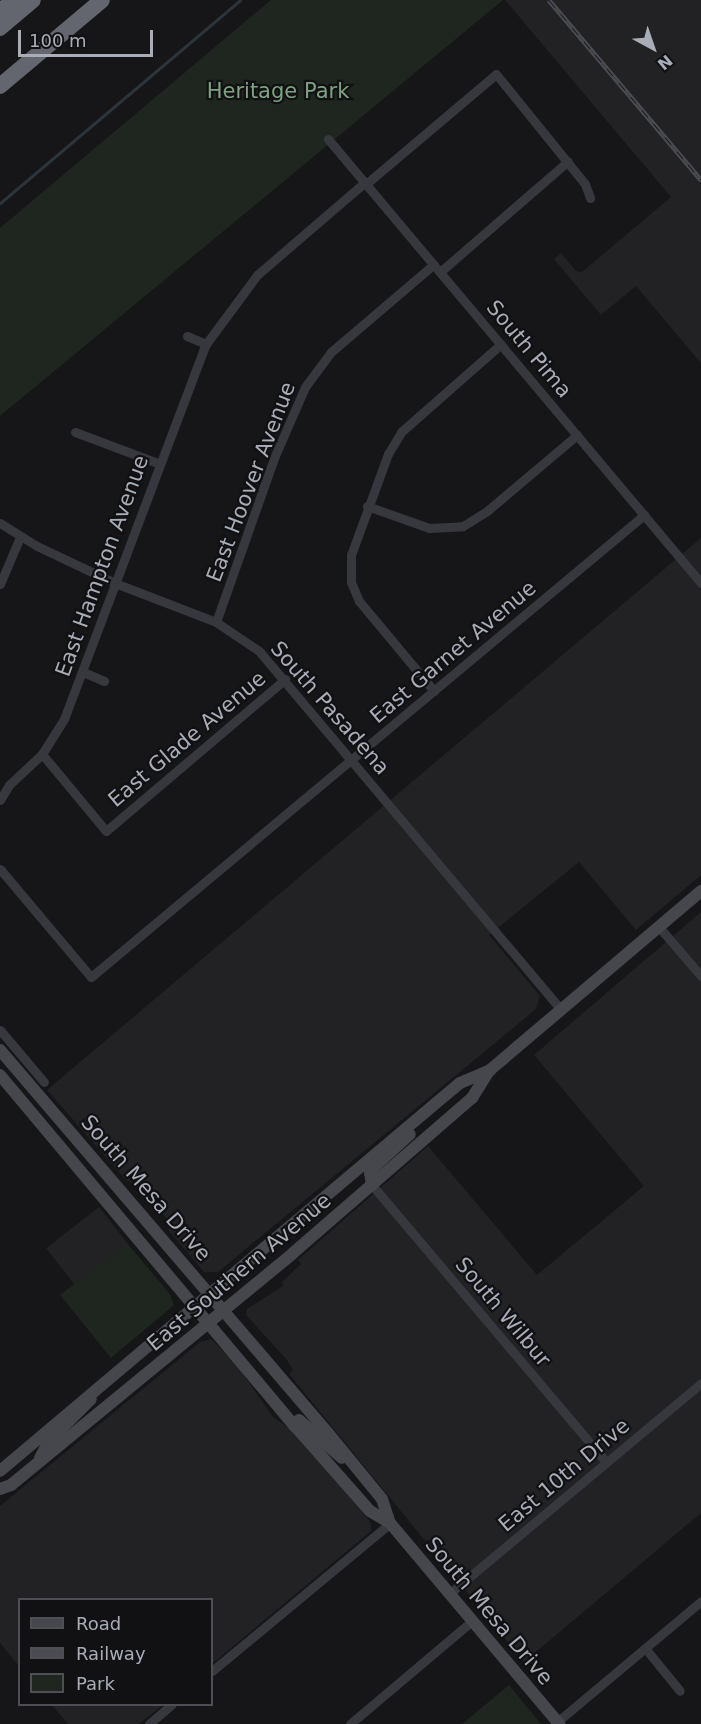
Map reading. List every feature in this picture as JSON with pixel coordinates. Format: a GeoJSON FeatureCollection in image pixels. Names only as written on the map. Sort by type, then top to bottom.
{"type":"FeatureCollection","features":[{"type":"Feature","properties":{"kind":"highway"},"geometry":{"type":"LineString","coordinates":[[0,11],[15,0]]}},
{"type":"Feature","properties":{"kind":"highway"},"geometry":{"type":"LineString","coordinates":[[0,28],[33,0]]}},
{"type":"Feature","properties":{"kind":"highway"},"geometry":{"type":"LineString","coordinates":[[0,86],[102,0]]}},
{"type":"Feature","properties":{"kind":"highway"},"geometry":{"type":"LineString","coordinates":[[0,100],[84,16]]}},
{"type":"Feature","properties":{"kind":"main road","name":"East Southern Avenue"},"geometry":{"type":"LineString","coordinates":[[0,1471],[192,1305],[460,1083],[490,1070],[701,891]]}},
{"type":"Feature","properties":{"kind":"main road","name":"South Mesa Drive"},"geometry":{"type":"LineString","coordinates":[[0,1050],[352,1462],[382,1499],[390,1523]]}},
{"type":"Feature","properties":{"kind":"main road","name":"East Southern Avenue"},"geometry":{"type":"LineString","coordinates":[[0,1489],[11,1485],[225,1311],[472,1098],[490,1070]]}},
{"type":"Feature","properties":{"kind":"main road","name":"South Mesa Drive"},"geometry":{"type":"LineString","coordinates":[[0,1076],[283,1412],[370,1510],[390,1523],[558,1723]]}},
{"type":"Feature","properties":{"kind":"main road"},"geometry":{"type":"LineString","coordinates":[[372,1185],[370,1173],[375,1166],[418,1126],[423,1114]]}},
{"type":"Feature","properties":{"kind":"main road"},"geometry":{"type":"LineString","coordinates":[[37,1464],[49,1441],[78,1415],[94,1389]]}},
{"type":"Feature","properties":{"kind":"main road"},"geometry":{"type":"LineString","coordinates":[[283,1412],[299,1420],[338,1456],[352,1462]]}},
{"type":"Feature","properties":{"kind":"street","name":"East Hampton Avenue"},"geometry":{"type":"LineString","coordinates":[[0,800],[4,787],[42,754],[63,719],[83,672],[158,463],[206,344],[257,275],[496,74],[568,161]]}},
{"type":"Feature","properties":{"kind":"street","name":"South Pima"},"geometry":{"type":"LineString","coordinates":[[328,139],[701,583]]}},
{"type":"Feature","properties":{"kind":"street"},"geometry":{"type":"LineString","coordinates":[[568,161],[585,184],[590,198]]}},
{"type":"Feature","properties":{"kind":"street","name":"East Hoover Avenue"},"geometry":{"type":"LineString","coordinates":[[216,622],[274,458],[305,387],[340,344],[568,161]]}},
{"type":"Feature","properties":{"kind":"street"},"geometry":{"type":"LineString","coordinates":[[187,336],[206,344]]}},
{"type":"Feature","properties":{"kind":"street"},"geometry":{"type":"LineString","coordinates":[[434,691],[353,590],[351,555],[368,506],[401,432],[501,344]]}},
{"type":"Feature","properties":{"kind":"street"},"geometry":{"type":"LineString","coordinates":[[75,432],[158,463]]}},
{"type":"Feature","properties":{"kind":"street"},"geometry":{"type":"LineString","coordinates":[[368,506],[429,528],[463,526],[487,511],[577,435]]}},
{"type":"Feature","properties":{"kind":"street","name":"East Garnet Avenue"},"geometry":{"type":"LineString","coordinates":[[0,869],[91,977],[644,515]]}},
{"type":"Feature","properties":{"kind":"street","name":"South Pasadena"},"geometry":{"type":"LineString","coordinates":[[0,523],[20,537],[115,583],[216,622],[259,651],[285,679],[561,1010]]}},
{"type":"Feature","properties":{"kind":"street"},"geometry":{"type":"LineString","coordinates":[[0,584],[20,537]]}},
{"type":"Feature","properties":{"kind":"street"},"geometry":{"type":"LineString","coordinates":[[83,672],[104,681]]}},
{"type":"Feature","properties":{"kind":"street","name":"East Glade Avenue"},"geometry":{"type":"LineString","coordinates":[[42,754],[106,831],[285,679]]}},
{"type":"Feature","properties":{"kind":"street"},"geometry":{"type":"LineString","coordinates":[[659,927],[701,976]]}},
{"type":"Feature","properties":{"kind":"street"},"geometry":{"type":"LineString","coordinates":[[0,1030],[44,1082]]}},
{"type":"Feature","properties":{"kind":"street","name":"South Wilbur"},"geometry":{"type":"LineString","coordinates":[[372,1185],[606,1462]]}},
{"type":"Feature","properties":{"kind":"street","name":"East 10th Drive"},"geometry":{"type":"LineString","coordinates":[[449,1594],[701,1383]]}},
{"type":"Feature","properties":{"kind":"street"},"geometry":{"type":"LineString","coordinates":[[213,1670],[390,1523]]}},
{"type":"Feature","properties":{"kind":"street"},"geometry":{"type":"LineString","coordinates":[[558,1723],[701,1601]]}},
{"type":"Feature","properties":{"kind":"street"},"geometry":{"type":"LineString","coordinates":[[350,1724],[472,1621]]}},
{"type":"Feature","properties":{"kind":"street"},"geometry":{"type":"LineString","coordinates":[[645,1648],[680,1691]]}},
{"type":"Feature","properties":{"kind":"street"},"geometry":{"type":"LineString","coordinates":[[149,1724],[170,1706]]}},
{"type":"Feature","properties":{"kind":"shaded area"},"geometry":{"type":"Polygon","coordinates":[[[505,0],[701,0],[701,363],[636,286],[601,315],[554,259],[561,253],[576,271],[582,272],[671,197],[505,0]]]}},
{"type":"Feature","properties":{"kind":"shaded area"},"geometry":{"type":"Polygon","coordinates":[[[701,538],[701,875],[636,930],[579,862],[489,935],[540,996],[536,1009],[218,1272],[204,1272],[169,1231],[168,1220],[140,1189],[125,1179],[47,1090],[701,538]]]}},
{"type":"Feature","properties":{"kind":"shaded area"},"geometry":{"type":"Polygon","coordinates":[[[701,912],[701,1513],[524,1662],[289,1374],[293,1370],[287,1360],[246,1315],[247,1309],[283,1286],[282,1282],[301,1264],[298,1260],[428,1146],[537,1275],[644,1186],[534,1055],[701,912]]]}},
{"type":"Feature","properties":{"kind":"shaded area"},"geometry":{"type":"Polygon","coordinates":[[[99,1207],[127,1243],[75,1284],[46,1248],[99,1207]]]}},
{"type":"Feature","properties":{"kind":"shaded area"},"geometry":{"type":"Polygon","coordinates":[[[211,1339],[236,1364],[273,1417],[293,1431],[350,1495],[371,1523],[371,1531],[213,1663],[213,1598],[18,1598],[18,1665],[0,1643],[0,1506],[200,1342],[211,1339]]]}},
{"type":"Feature","properties":{"kind":"shaded area"},"geometry":{"type":"Polygon","coordinates":[[[53,1706],[162,1706],[139,1724],[68,1724],[53,1706]]]}},
{"type":"Feature","properties":{"kind":"green space","name":"Heritage Park"},"geometry":{"type":"Polygon","coordinates":[[[271,0],[503,0],[0,416],[0,228],[271,0]]]}},
{"type":"Feature","properties":{"kind":"green space"},"geometry":{"type":"Polygon","coordinates":[[[127,1243],[170,1294],[174,1305],[111,1358],[60,1295],[127,1243]]]}},
{"type":"Feature","properties":{"kind":"green space"},"geometry":{"type":"Polygon","coordinates":[[[509,1685],[541,1724],[462,1724],[509,1685]]]}},
{"type":"Feature","properties":{"kind":"waterway"},"geometry":{"type":"LineString","coordinates":[[0,203],[240,0]]}},
{"type":"Feature","properties":{"kind":"railway"},"geometry":{"type":"LineString","coordinates":[[549,0],[701,180]]}}]}
